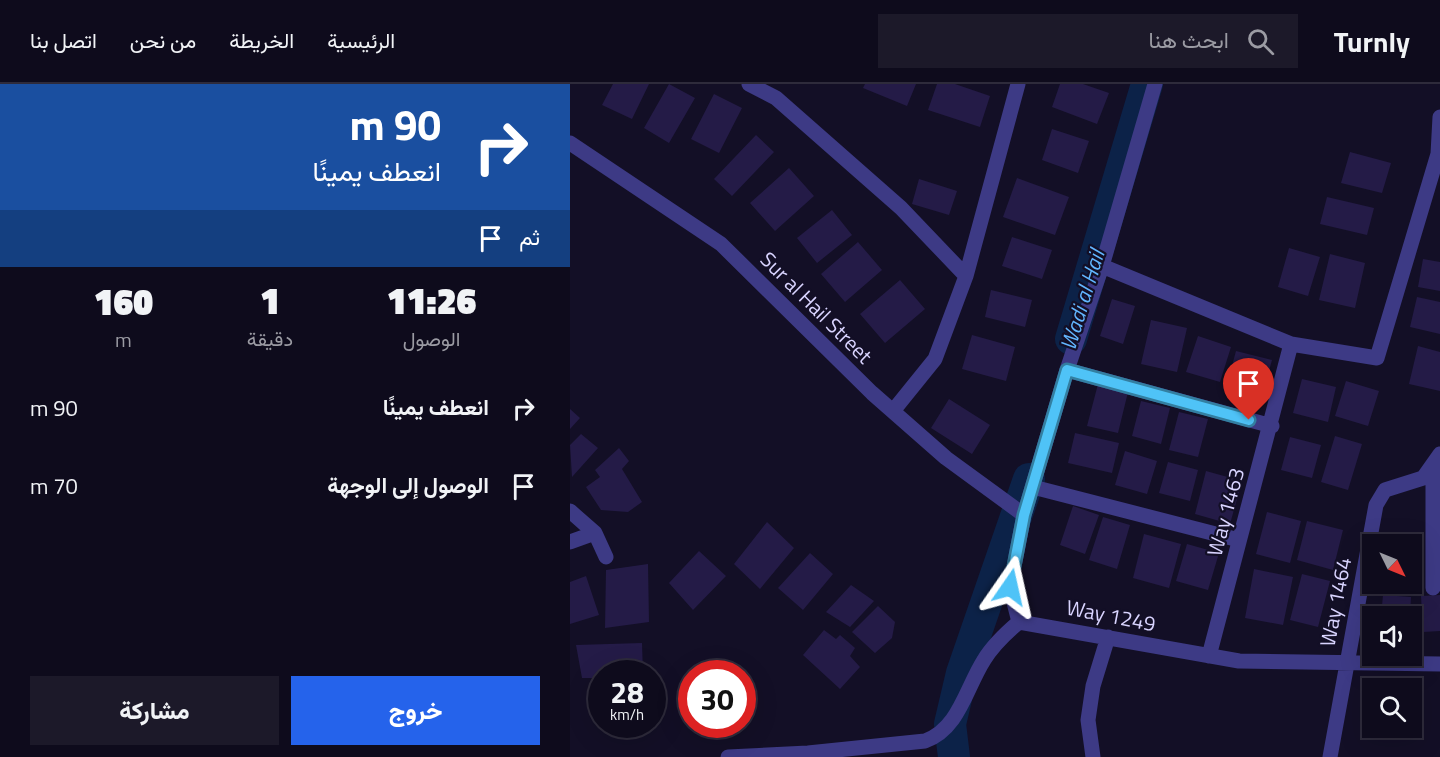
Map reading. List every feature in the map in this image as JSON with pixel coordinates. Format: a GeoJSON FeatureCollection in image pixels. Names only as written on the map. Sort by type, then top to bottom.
{"type":"FeatureCollection","features":[{"type":"Feature","properties":{"kind":"street"},"geometry":{"type":"LineString","coordinates":[[749,84],[776,98],[901,208],[966,276]]}},
{"type":"Feature","properties":{"kind":"street"},"geometry":{"type":"LineString","coordinates":[[893,411],[935,359],[966,276],[1018,84]]}},
{"type":"Feature","properties":{"kind":"street"},"geometry":{"type":"LineString","coordinates":[[728,757],[808,755],[926,741],[939,736],[950,724],[984,660],[1002,636],[1019,622],[1010,587],[1024,515],[1067,370],[1102,266],[1155,84]]}},
{"type":"Feature","properties":{"kind":"street"},"geometry":{"type":"LineString","coordinates":[[1102,266],[1291,344],[1377,358],[1439,154],[1440,117]]}},
{"type":"Feature","properties":{"kind":"street","name":"Sur al Hail Street"},"geometry":{"type":"LineString","coordinates":[[570,143],[721,244],[893,411],[946,458],[1024,515]]}},
{"type":"Feature","properties":{"kind":"street","name":"Way 1463"},"geometry":{"type":"LineString","coordinates":[[1209,656],[1272,426],[1291,344]]}},
{"type":"Feature","properties":{"kind":"street"},"geometry":{"type":"LineString","coordinates":[[1067,370],[1272,426]]}},
{"type":"Feature","properties":{"kind":"street"},"geometry":{"type":"LineString","coordinates":[[1433,588],[1437,526],[1437,460]]}},
{"type":"Feature","properties":{"kind":"street","name":"Way 1464"},"geometry":{"type":"LineString","coordinates":[[1330,757],[1376,506],[1385,490],[1423,478],[1437,460]]}},
{"type":"Feature","properties":{"kind":"street"},"geometry":{"type":"LineString","coordinates":[[1032,487],[1239,540]]}},
{"type":"Feature","properties":{"kind":"street"},"geometry":{"type":"LineString","coordinates":[[570,511],[595,533],[606,557]]}},
{"type":"Feature","properties":{"kind":"street"},"geometry":{"type":"LineString","coordinates":[[570,542],[595,533]]}},
{"type":"Feature","properties":{"kind":"street","name":"Way 1249"},"geometry":{"type":"LineString","coordinates":[[1019,622],[1239,661],[1440,664]]}},
{"type":"Feature","properties":{"kind":"street"},"geometry":{"type":"LineString","coordinates":[[1093,757],[1088,720],[1093,686],[1108,637]]}},
{"type":"Feature","properties":{"kind":"building"},"geometry":{"type":"Polygon","coordinates":[[[613,84],[649,84],[632,119],[602,105],[613,84]]]}},
{"type":"Feature","properties":{"kind":"building"},"geometry":{"type":"Polygon","coordinates":[[[669,84],[695,98],[669,143],[644,128],[669,84]]]}},
{"type":"Feature","properties":{"kind":"building"},"geometry":{"type":"Polygon","coordinates":[[[865,84],[916,84],[907,106],[863,88],[865,84]]]}},
{"type":"Feature","properties":{"kind":"building"},"geometry":{"type":"Polygon","coordinates":[[[937,84],[955,84],[990,96],[980,127],[928,110],[937,84]]]}},
{"type":"Feature","properties":{"kind":"building"},"geometry":{"type":"Polygon","coordinates":[[[1060,84],[1083,84],[1109,93],[1097,124],[1052,107],[1060,84]]]}},
{"type":"Feature","properties":{"kind":"building"},"geometry":{"type":"Polygon","coordinates":[[[714,94],[742,108],[719,153],[691,139],[714,94]]]}},
{"type":"Feature","properties":{"kind":"building"},"geometry":{"type":"Polygon","coordinates":[[[1052,129],[1089,141],[1078,173],[1042,160],[1052,129]]]}},
{"type":"Feature","properties":{"kind":"building"},"geometry":{"type":"Polygon","coordinates":[[[756,135],[774,152],[732,196],[714,179],[756,135]]]}},
{"type":"Feature","properties":{"kind":"building"},"geometry":{"type":"Polygon","coordinates":[[[1350,152],[1391,163],[1382,193],[1341,183],[1350,152]]]}},
{"type":"Feature","properties":{"kind":"building"},"geometry":{"type":"Polygon","coordinates":[[[789,168],[814,196],[775,231],[750,203],[789,168]]]}},
{"type":"Feature","properties":{"kind":"building"},"geometry":{"type":"Polygon","coordinates":[[[1017,178],[1069,197],[1055,235],[1003,217],[1017,178]]]}},
{"type":"Feature","properties":{"kind":"building"},"geometry":{"type":"Polygon","coordinates":[[[919,179],[957,191],[949,215],[912,204],[919,179]]]}},
{"type":"Feature","properties":{"kind":"building"},"geometry":{"type":"Polygon","coordinates":[[[1327,197],[1374,208],[1367,235],[1320,224],[1327,197]]]}},
{"type":"Feature","properties":{"kind":"building"},"geometry":{"type":"Polygon","coordinates":[[[832,210],[852,235],[817,263],[797,238],[832,210]]]}},
{"type":"Feature","properties":{"kind":"building"},"geometry":{"type":"Polygon","coordinates":[[[1012,237],[1052,250],[1042,279],[1002,266],[1012,237]]]}},
{"type":"Feature","properties":{"kind":"building"},"geometry":{"type":"Polygon","coordinates":[[[858,242],[882,270],[845,302],[821,274],[858,242]]]}},
{"type":"Feature","properties":{"kind":"building"},"geometry":{"type":"Polygon","coordinates":[[[1289,248],[1320,257],[1308,296],[1278,287],[1289,248]]]}},
{"type":"Feature","properties":{"kind":"building"},"geometry":{"type":"Polygon","coordinates":[[[1330,254],[1365,263],[1355,308],[1319,300],[1330,254]]]}},
{"type":"Feature","properties":{"kind":"building"},"geometry":{"type":"Polygon","coordinates":[[[1423,259],[1440,262],[1440,291],[1418,287],[1423,259]]]}},
{"type":"Feature","properties":{"kind":"building"},"geometry":{"type":"Polygon","coordinates":[[[900,280],[925,309],[885,343],[860,314],[900,280]]]}},
{"type":"Feature","properties":{"kind":"building"},"geometry":{"type":"Polygon","coordinates":[[[991,290],[1032,300],[1025,327],[985,317],[991,290]]]}},
{"type":"Feature","properties":{"kind":"building"},"geometry":{"type":"Polygon","coordinates":[[[1417,297],[1440,302],[1440,334],[1410,327],[1417,297]]]}},
{"type":"Feature","properties":{"kind":"building"},"geometry":{"type":"Polygon","coordinates":[[[1112,299],[1135,306],[1123,344],[1100,336],[1112,299]]]}},
{"type":"Feature","properties":{"kind":"building"},"geometry":{"type":"Polygon","coordinates":[[[1151,320],[1187,328],[1177,372],[1141,364],[1151,320]]]}},
{"type":"Feature","properties":{"kind":"building"},"geometry":{"type":"Polygon","coordinates":[[[972,335],[1015,347],[1006,381],[962,369],[972,335]]]}},
{"type":"Feature","properties":{"kind":"building"},"geometry":{"type":"Polygon","coordinates":[[[1198,336],[1231,347],[1220,382],[1186,372],[1198,336]]]}},
{"type":"Feature","properties":{"kind":"building"},"geometry":{"type":"Polygon","coordinates":[[[1418,346],[1440,352],[1440,391],[1409,384],[1418,346]]]}},
{"type":"Feature","properties":{"kind":"building"},"geometry":{"type":"Polygon","coordinates":[[[1236,351],[1272,360],[1263,393],[1227,384],[1236,351]]]}},
{"type":"Feature","properties":{"kind":"building"},"geometry":{"type":"Polygon","coordinates":[[[1302,379],[1336,387],[1328,422],[1293,413],[1302,379]]]}},
{"type":"Feature","properties":{"kind":"building"},"geometry":{"type":"Polygon","coordinates":[[[1346,381],[1379,391],[1368,426],[1335,416],[1346,381]]]}},
{"type":"Feature","properties":{"kind":"building"},"geometry":{"type":"Polygon","coordinates":[[[1098,384],[1128,392],[1118,433],[1087,426],[1098,384]]]}},
{"type":"Feature","properties":{"kind":"building"},"geometry":{"type":"Polygon","coordinates":[[[949,399],[990,425],[972,454],[931,428],[949,399]]]}},
{"type":"Feature","properties":{"kind":"building"},"geometry":{"type":"Polygon","coordinates":[[[1141,401],[1170,408],[1161,444],[1132,436],[1141,401]]]}},
{"type":"Feature","properties":{"kind":"building"},"geometry":{"type":"Polygon","coordinates":[[[570,409],[580,418],[570,429],[570,409]]]}},
{"type":"Feature","properties":{"kind":"building"},"geometry":{"type":"Polygon","coordinates":[[[1179,412],[1208,419],[1198,457],[1169,450],[1179,412]]]}},
{"type":"Feature","properties":{"kind":"building"},"geometry":{"type":"Polygon","coordinates":[[[1075,433],[1119,443],[1112,473],[1068,463],[1075,433]]]}},
{"type":"Feature","properties":{"kind":"building"},"geometry":{"type":"Polygon","coordinates":[[[581,434],[598,448],[572,477],[570,445],[581,434]]]}},
{"type":"Feature","properties":{"kind":"building"},"geometry":{"type":"Polygon","coordinates":[[[1335,436],[1362,444],[1348,490],[1321,482],[1335,436]]]}},
{"type":"Feature","properties":{"kind":"building"},"geometry":{"type":"Polygon","coordinates":[[[1290,437],[1321,445],[1312,478],[1281,470],[1290,437]]]}},
{"type":"Feature","properties":{"kind":"building"},"geometry":{"type":"Polygon","coordinates":[[[619,448],[629,461],[622,469],[642,502],[628,512],[601,510],[586,487],[600,477],[595,470],[619,448]]]}},
{"type":"Feature","properties":{"kind":"building"},"geometry":{"type":"Polygon","coordinates":[[[1125,451],[1157,461],[1147,494],[1115,485],[1125,451]]]}},
{"type":"Feature","properties":{"kind":"building"},"geometry":{"type":"Polygon","coordinates":[[[1168,462],[1198,470],[1190,501],[1159,493],[1168,462]]]}},
{"type":"Feature","properties":{"kind":"building"},"geometry":{"type":"Polygon","coordinates":[[[1206,471],[1242,481],[1230,524],[1195,514],[1206,471]]]}},
{"type":"Feature","properties":{"kind":"building"},"geometry":{"type":"Polygon","coordinates":[[[1073,506],[1099,515],[1085,554],[1060,545],[1073,506]]]}},
{"type":"Feature","properties":{"kind":"building"},"geometry":{"type":"Polygon","coordinates":[[[1267,512],[1301,521],[1290,563],[1256,554],[1267,512]]]}},
{"type":"Feature","properties":{"kind":"building"},"geometry":{"type":"Polygon","coordinates":[[[1103,517],[1130,525],[1117,569],[1089,560],[1103,517]]]}},
{"type":"Feature","properties":{"kind":"building"},"geometry":{"type":"Polygon","coordinates":[[[1307,521],[1343,530],[1333,570],[1297,560],[1307,521]]]}},
{"type":"Feature","properties":{"kind":"building"},"geometry":{"type":"Polygon","coordinates":[[[767,522],[794,548],[760,589],[734,564],[767,522]]]}},
{"type":"Feature","properties":{"kind":"building"},"geometry":{"type":"Polygon","coordinates":[[[1144,534],[1181,544],[1169,588],[1133,578],[1144,534]]]}},
{"type":"Feature","properties":{"kind":"building"},"geometry":{"type":"Polygon","coordinates":[[[1187,544],[1219,553],[1208,590],[1176,581],[1187,544]]]}},
{"type":"Feature","properties":{"kind":"building"},"geometry":{"type":"Polygon","coordinates":[[[699,551],[726,576],[693,610],[669,583],[699,551]]]}},
{"type":"Feature","properties":{"kind":"building"},"geometry":{"type":"Polygon","coordinates":[[[810,553],[833,574],[803,610],[778,588],[810,553]]]}},
{"type":"Feature","properties":{"kind":"building"},"geometry":{"type":"Polygon","coordinates":[[[648,564],[649,622],[605,628],[606,570],[648,564]]]}},
{"type":"Feature","properties":{"kind":"building"},"geometry":{"type":"Polygon","coordinates":[[[1254,569],[1293,577],[1283,625],[1245,618],[1254,569]]]}},
{"type":"Feature","properties":{"kind":"building"},"geometry":{"type":"Polygon","coordinates":[[[1302,574],[1330,581],[1318,627],[1290,620],[1302,574]]]}},
{"type":"Feature","properties":{"kind":"building"},"geometry":{"type":"Polygon","coordinates":[[[586,576],[599,615],[570,624],[570,582],[586,576]]]}},
{"type":"Feature","properties":{"kind":"building"},"geometry":{"type":"Polygon","coordinates":[[[851,585],[874,601],[850,627],[826,612],[851,585]]]}},
{"type":"Feature","properties":{"kind":"building"},"geometry":{"type":"Polygon","coordinates":[[[1383,595],[1411,597],[1411,606],[1382,606],[1383,595]]]}},
{"type":"Feature","properties":{"kind":"building"},"geometry":{"type":"Polygon","coordinates":[[[1440,595],[1440,631],[1423,632],[1421,596],[1440,595]]]}},
{"type":"Feature","properties":{"kind":"building"},"geometry":{"type":"Polygon","coordinates":[[[878,606],[895,622],[892,638],[875,653],[852,632],[878,606]]]}},
{"type":"Feature","properties":{"kind":"building"},"geometry":{"type":"Polygon","coordinates":[[[824,630],[836,639],[840,635],[855,648],[850,656],[860,667],[840,689],[803,655],[824,630]]]}},
{"type":"Feature","properties":{"kind":"building"},"geometry":{"type":"Polygon","coordinates":[[[642,643],[643,660],[588,660],[588,678],[582,678],[576,645],[642,643]]]}},
{"type":"Feature","properties":{"kind":"waterway","name":"Wadi al Hail"},"geometry":{"type":"LineString","coordinates":[[1071,339],[1147,84]]}},
{"type":"Feature","properties":{"kind":"waterway","name":"Wadi al Hail"},"geometry":{"type":"LineString","coordinates":[[954,757],[950,724],[962,673],[1029,479]]}},
{"type":"Feature","properties":{"kind":"route"},"geometry":{"type":"LineString","coordinates":[[1010,587],[1024,515],[1067,370],[1249,420]]}}]}
